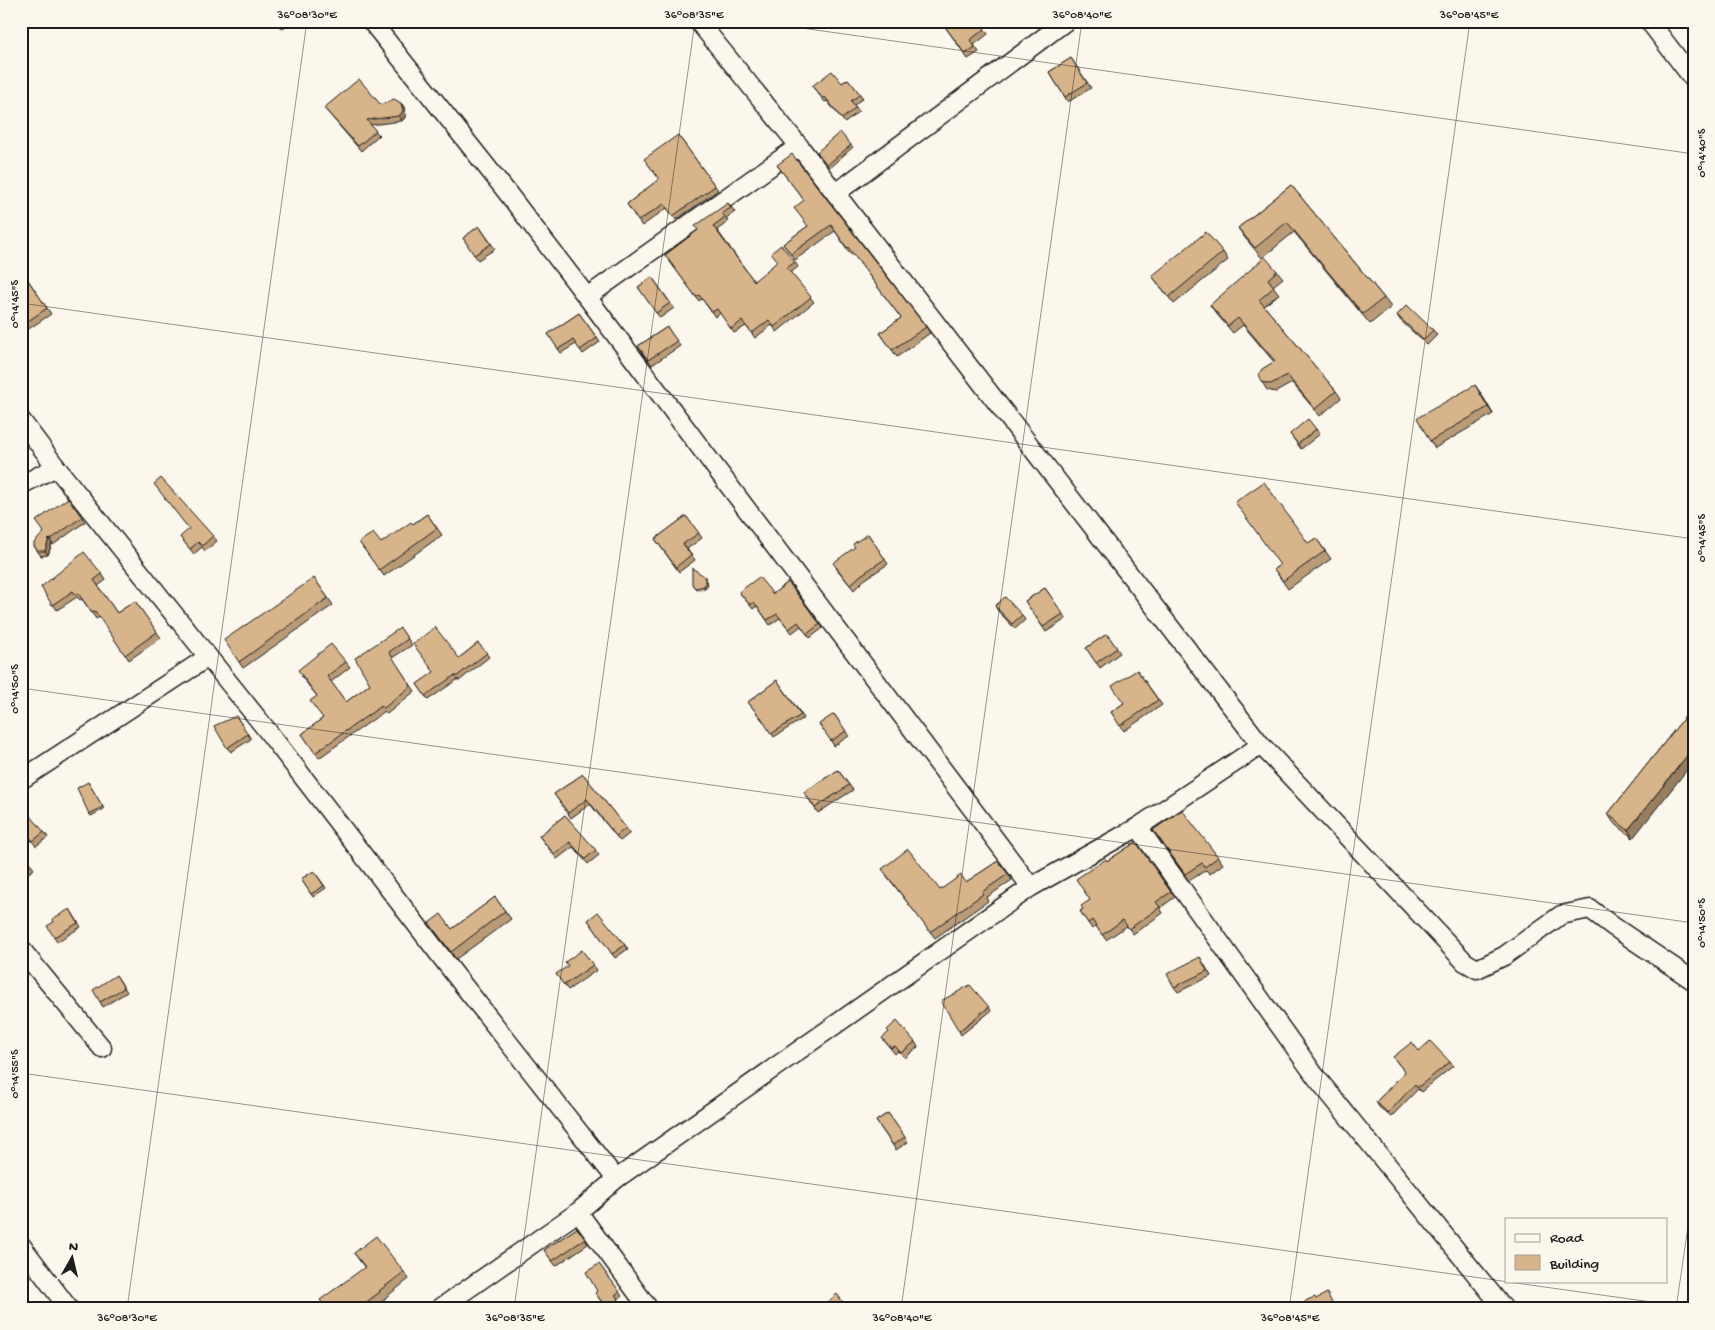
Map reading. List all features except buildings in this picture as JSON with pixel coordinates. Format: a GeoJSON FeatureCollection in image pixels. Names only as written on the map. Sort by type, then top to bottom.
{"type":"FeatureCollection","features":[{"type":"Feature","properties":{"kind":"street"},"geometry":{"type":"LineString","coordinates":[[371,21],[506,190],[1031,887]]}},
{"type":"Feature","properties":{"kind":"street"},"geometry":{"type":"LineString","coordinates":[[698,21],[799,146],[1261,745],[1465,962],[1477,969],[1504,956],[1561,915],[1590,908],[1614,927],[1694,982]]}},
{"type":"Feature","properties":{"kind":"street"},"geometry":{"type":"LineString","coordinates":[[836,194],[1066,21]]}},
{"type":"Feature","properties":{"kind":"street"},"geometry":{"type":"LineString","coordinates":[[1649,21],[1694,80]]}},
{"type":"Feature","properties":{"kind":"street"},"geometry":{"type":"LineString","coordinates":[[587,297],[799,146]]}},
{"type":"Feature","properties":{"kind":"street"},"geometry":{"type":"LineString","coordinates":[[21,420],[616,1179]]}},
{"type":"Feature","properties":{"kind":"street"},"geometry":{"type":"LineString","coordinates":[[21,486],[56,467]]}},
{"type":"Feature","properties":{"kind":"street"},"geometry":{"type":"LineString","coordinates":[[21,780],[208,657]]}},
{"type":"Feature","properties":{"kind":"street"},"geometry":{"type":"LineString","coordinates":[[439,1309],[578,1212],[616,1179],[1031,887],[1138,827],[1261,745]]}},
{"type":"Feature","properties":{"kind":"street"},"geometry":{"type":"LineString","coordinates":[[1138,827],[1316,1077],[1504,1309]]}},
{"type":"Feature","properties":{"kind":"street"},"geometry":{"type":"LineString","coordinates":[[21,949],[102,1048]]}},
{"type":"Feature","properties":{"kind":"street"},"geometry":{"type":"LineString","coordinates":[[578,1212],[649,1309]]}},
{"type":"Feature","properties":{"kind":"street"},"geometry":{"type":"LineString","coordinates":[[21,1245],[69,1309]]}}]}
